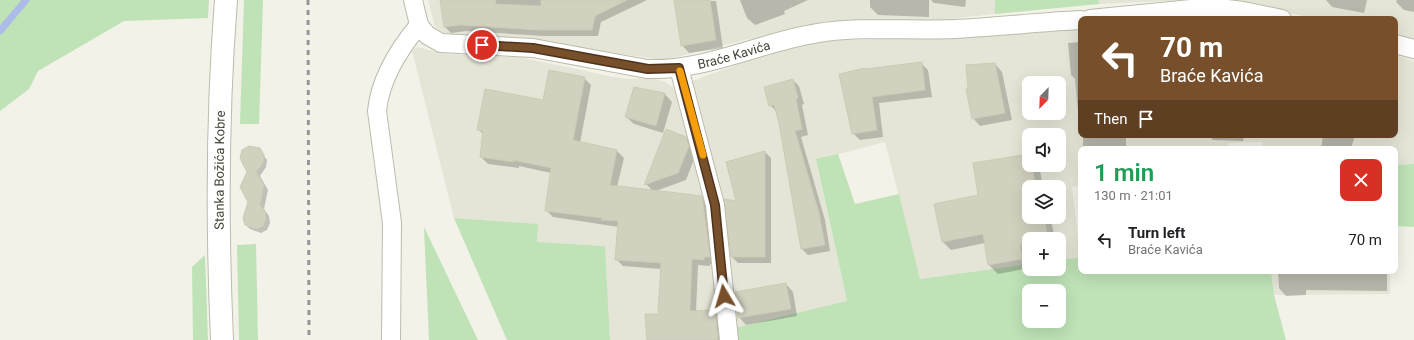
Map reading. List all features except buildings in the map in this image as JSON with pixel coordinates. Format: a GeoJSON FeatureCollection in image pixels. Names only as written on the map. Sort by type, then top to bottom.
{"type":"FeatureCollection","features":[{"type":"Feature","properties":{"kind":"street","name":"Stanka Božića Kobre"},"geometry":{"type":"LineString","coordinates":[[222,340],[218,174],[226,0]]}},
{"type":"Feature","properties":{"kind":"street"},"geometry":{"type":"LineString","coordinates":[[391,340],[392,223],[377,111],[378,100],[387,77],[405,42],[419,25],[413,0]]}},
{"type":"Feature","properties":{"kind":"street"},"geometry":{"type":"LineString","coordinates":[[1120,16],[1211,7],[1267,16]]}},
{"type":"Feature","properties":{"kind":"street","name":"Braće Kavića"},"geometry":{"type":"LineString","coordinates":[[419,25],[426,35],[441,43],[533,48],[648,69],[679,68],[701,64],[796,37],[840,30],[955,29],[1078,20]]}},
{"type":"Feature","properties":{"kind":"street"},"geometry":{"type":"LineString","coordinates":[[1398,45],[1414,49]]}},
{"type":"Feature","properties":{"kind":"street"},"geometry":{"type":"LineString","coordinates":[[679,68],[715,205],[729,340]]}},
{"type":"Feature","properties":{"kind":"shaded area"},"geometry":{"type":"Polygon","coordinates":[[[428,0],[995,0],[995,14],[931,21],[813,23],[673,58],[656,59],[524,40],[447,34],[435,27],[428,0]]]}},
{"type":"Feature","properties":{"kind":"shaded area"},"geometry":{"type":"Polygon","coordinates":[[[1099,0],[1190,0],[1099,4],[1099,0]]]}},
{"type":"Feature","properties":{"kind":"shaded area"},"geometry":{"type":"Polygon","coordinates":[[[1221,0],[1414,0],[1414,42],[1398,39],[1398,16],[1303,16],[1241,2],[1221,0]]]}},
{"type":"Feature","properties":{"kind":"shaded area"},"geometry":{"type":"Polygon","coordinates":[[[1078,29],[1078,138],[1398,138],[1398,56],[1414,61],[1414,164],[1398,165],[1398,146],[1262,146],[1262,142],[1228,143],[1228,146],[1078,146],[1078,186],[1072,187],[1078,240],[1078,257],[1066,259],[1066,232],[1022,232],[1022,265],[920,279],[885,142],[816,160],[847,302],[735,328],[721,194],[692,81],[764,55],[814,42],[972,37],[1078,29]]]}},
{"type":"Feature","properties":{"kind":"shaded area"},"geometry":{"type":"Polygon","coordinates":[[[417,47],[445,54],[519,57],[628,79],[653,78],[665,82],[673,87],[684,113],[708,217],[722,340],[610,340],[605,246],[537,242],[537,224],[454,218],[412,51],[417,47]]]}},
{"type":"Feature","properties":{"kind":"shaded area"},"geometry":{"type":"Polygon","coordinates":[[[1271,274],[1390,274],[1390,294],[1274,295],[1271,274]]]}},
{"type":"Feature","properties":{"kind":"green space"},"geometry":{"type":"Polygon","coordinates":[[[0,0],[209,0],[208,18],[124,21],[38,71],[29,89],[0,111],[0,0]]]}},
{"type":"Feature","properties":{"kind":"green space"},"geometry":{"type":"Polygon","coordinates":[[[244,0],[263,0],[259,124],[240,124],[244,0]]]}},
{"type":"Feature","properties":{"kind":"green space"},"geometry":{"type":"Polygon","coordinates":[[[995,0],[1099,0],[1099,4],[995,14],[995,0]]]}},
{"type":"Feature","properties":{"kind":"green space"},"geometry":{"type":"Polygon","coordinates":[[[838,154],[855,204],[899,194],[920,279],[1022,265],[1022,276],[1066,276],[1066,259],[1078,257],[1078,274],[1271,274],[1274,295],[1286,340],[737,340],[735,328],[847,301],[816,159],[838,154]]]}},
{"type":"Feature","properties":{"kind":"green space"},"geometry":{"type":"Polygon","coordinates":[[[1414,164],[1414,227],[1398,226],[1398,165],[1414,164]]]}},
{"type":"Feature","properties":{"kind":"green space"},"geometry":{"type":"Polygon","coordinates":[[[454,218],[538,224],[537,242],[605,246],[610,340],[507,340],[454,218]]]}},
{"type":"Feature","properties":{"kind":"green space"},"geometry":{"type":"Polygon","coordinates":[[[424,227],[478,340],[429,340],[424,227]]]}},
{"type":"Feature","properties":{"kind":"green space"},"geometry":{"type":"Polygon","coordinates":[[[256,244],[258,340],[239,340],[237,245],[256,244]]]}},
{"type":"Feature","properties":{"kind":"green space"},"geometry":{"type":"Polygon","coordinates":[[[205,255],[208,340],[193,340],[192,267],[205,255]]]}},
{"type":"Feature","properties":{"kind":"waterway"},"geometry":{"type":"LineString","coordinates":[[0,31],[26,0]]}},
{"type":"Feature","properties":{"kind":"railway"},"geometry":{"type":"LineString","coordinates":[[308,0],[309,340]]}},
{"type":"Feature","properties":{"kind":"slow traffic"},"geometry":{"type":"LineString","coordinates":[[680,71],[703,155]]}},
{"type":"Feature","properties":{"kind":"route"},"geometry":{"type":"LineString","coordinates":[[482,45],[533,48],[648,69],[664,70],[679,68],[709,176],[715,205],[724,296]]}}]}
